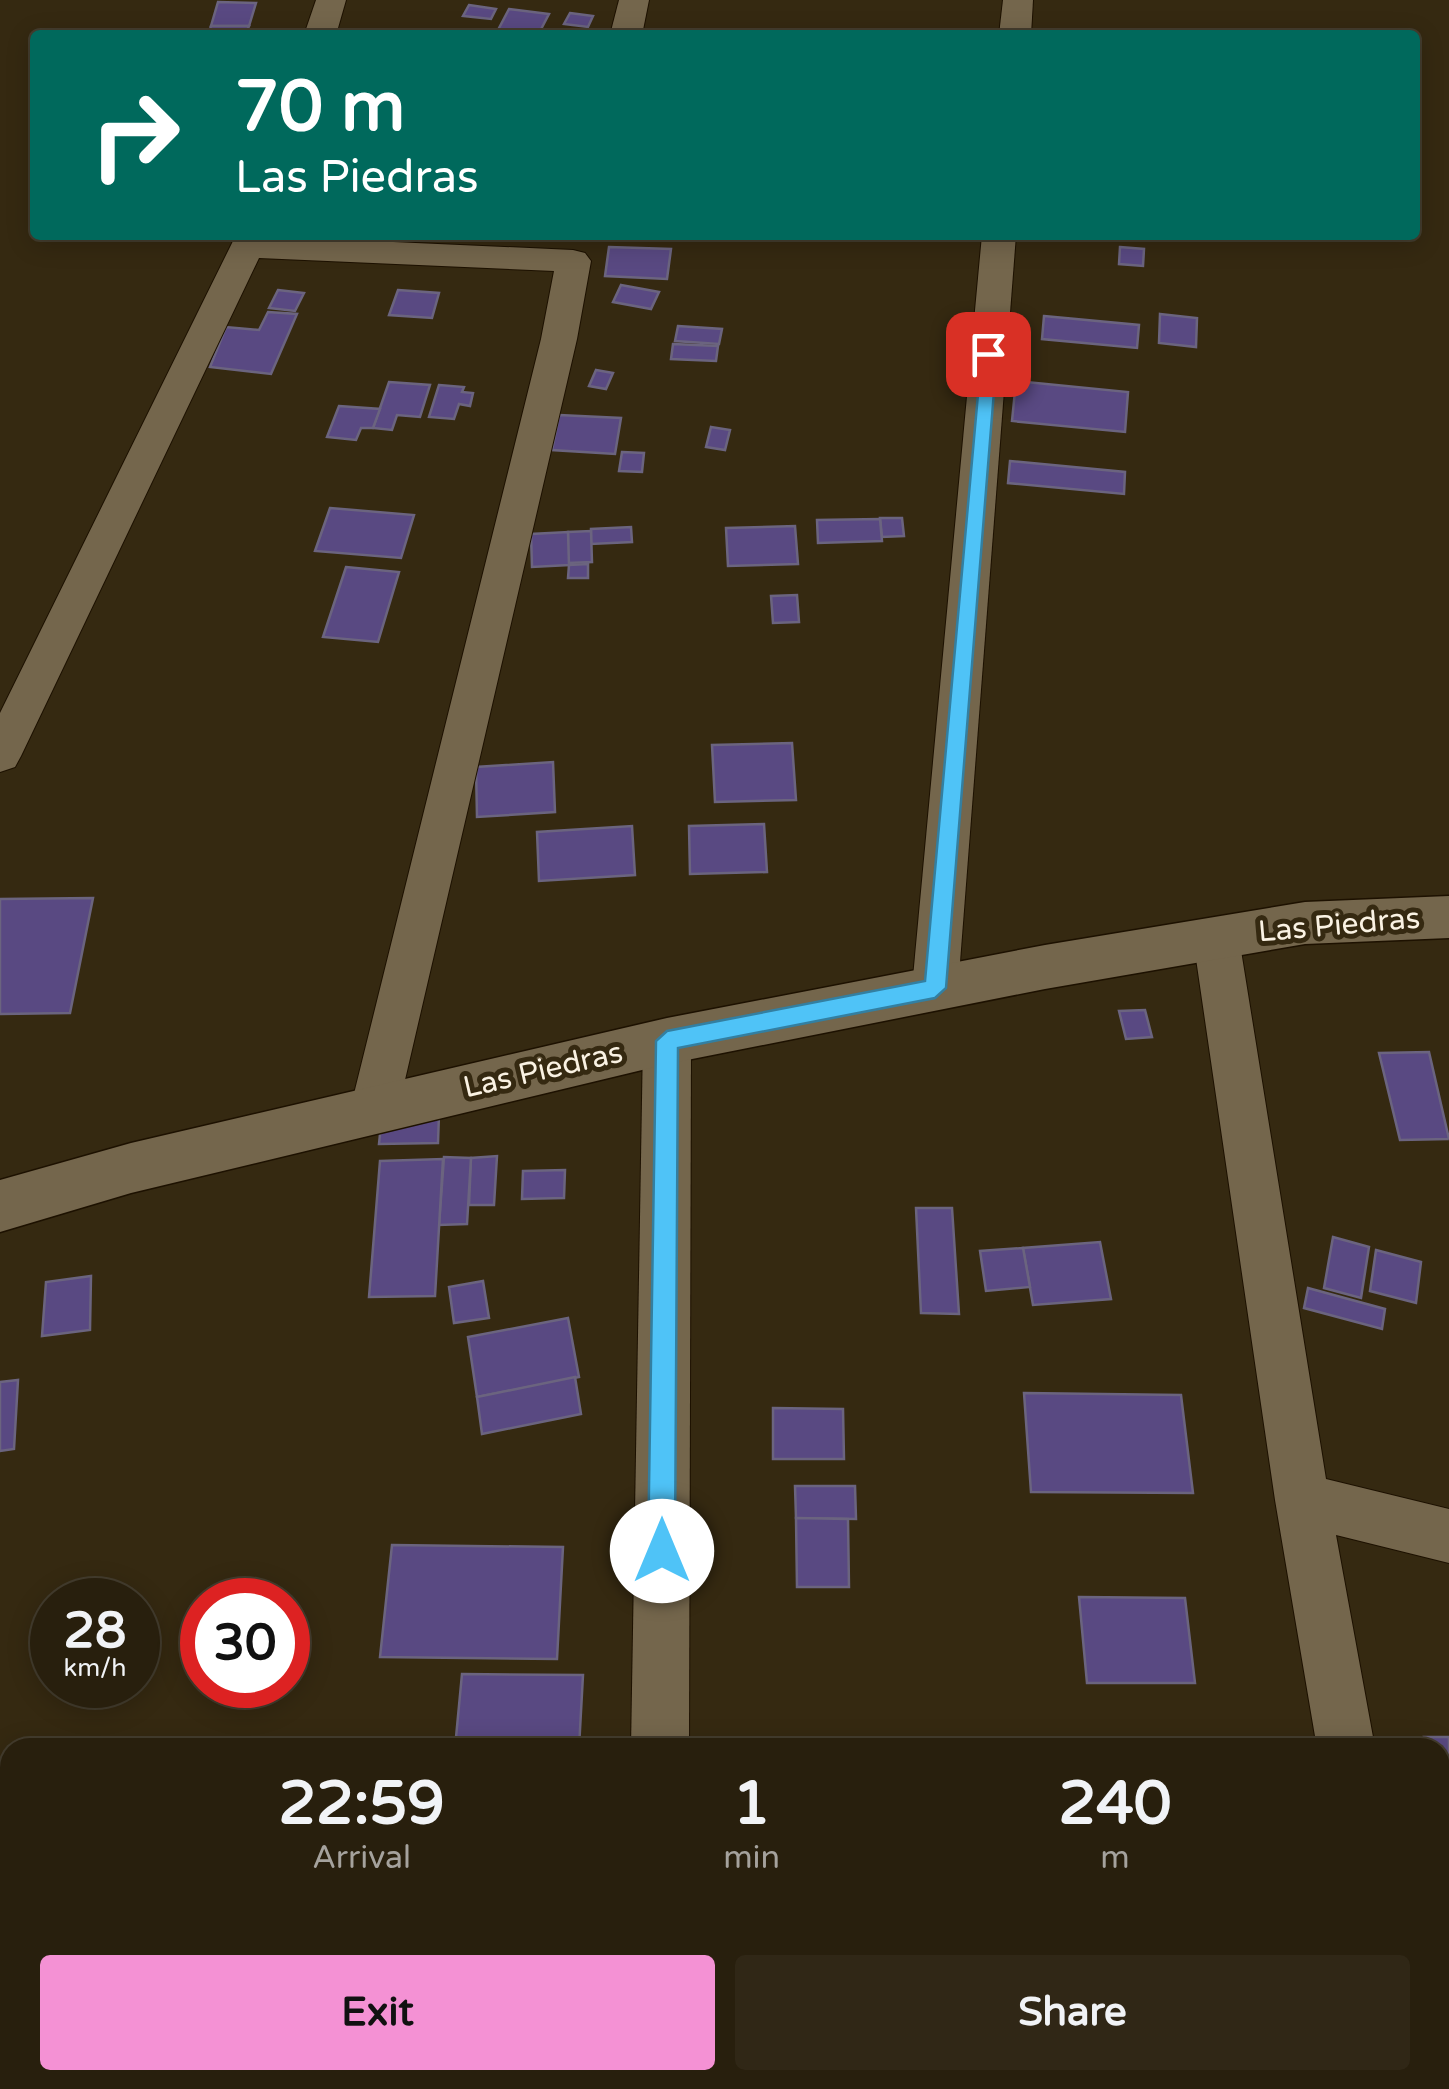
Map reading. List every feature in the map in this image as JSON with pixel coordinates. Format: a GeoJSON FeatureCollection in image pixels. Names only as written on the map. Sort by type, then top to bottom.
{"type":"FeatureCollection","features":[{"type":"Feature","properties":{"kind":"street"},"geometry":{"type":"LineString","coordinates":[[322,30],[331,0]]}},
{"type":"Feature","properties":{"kind":"street"},"geometry":{"type":"LineString","coordinates":[[627,30],[634,0]]}},
{"type":"Feature","properties":{"kind":"street"},"geometry":{"type":"LineString","coordinates":[[1015,30],[1018,0]]}},
{"type":"Feature","properties":{"kind":"street"},"geometry":{"type":"LineString","coordinates":[[935,988],[998,240]]}},
{"type":"Feature","properties":{"kind":"street"},"geometry":{"type":"LineString","coordinates":[[0,756],[251,241],[576,248],[559,339],[374,1110]]}},
{"type":"Feature","properties":{"kind":"street","name":"Las Piedras"},"geometry":{"type":"LineString","coordinates":[[0,1206],[131,1168],[667,1041],[935,988],[1305,923],[1449,917]]}},
{"type":"Feature","properties":{"kind":"street"},"geometry":{"type":"LineString","coordinates":[[1216,938],[1302,1500],[1344,1738]]}},
{"type":"Feature","properties":{"kind":"street"},"geometry":{"type":"LineString","coordinates":[[660,1738],[667,1041]]}},
{"type":"Feature","properties":{"kind":"street"},"geometry":{"type":"LineString","coordinates":[[1302,1500],[1449,1536]]}},
{"type":"Feature","properties":{"kind":"building"},"geometry":{"type":"Polygon","coordinates":[[[218,2],[256,3],[249,26],[211,26],[218,2]]]}},
{"type":"Feature","properties":{"kind":"building"},"geometry":{"type":"Polygon","coordinates":[[[469,5],[496,9],[491,19],[463,16],[469,5]]]}},
{"type":"Feature","properties":{"kind":"building"},"geometry":{"type":"Polygon","coordinates":[[[509,9],[549,14],[541,30],[498,30],[509,9]]]}},
{"type":"Feature","properties":{"kind":"building"},"geometry":{"type":"Polygon","coordinates":[[[570,13],[593,16],[588,27],[564,24],[570,13]]]}},
{"type":"Feature","properties":{"kind":"building"},"geometry":{"type":"Polygon","coordinates":[[[211,26],[249,26],[247,30],[210,30],[211,26]]]}},
{"type":"Feature","properties":{"kind":"building"},"geometry":{"type":"Polygon","coordinates":[[[609,247],[671,249],[667,279],[605,276],[609,247]]]}},
{"type":"Feature","properties":{"kind":"building"},"geometry":{"type":"Polygon","coordinates":[[[1120,247],[1144,249],[1143,266],[1119,264],[1120,247]]]}},
{"type":"Feature","properties":{"kind":"building"},"geometry":{"type":"Polygon","coordinates":[[[621,285],[659,292],[651,309],[613,302],[621,285]]]}},
{"type":"Feature","properties":{"kind":"building"},"geometry":{"type":"Polygon","coordinates":[[[278,290],[304,293],[295,311],[269,308],[278,290]]]}},
{"type":"Feature","properties":{"kind":"building"},"geometry":{"type":"Polygon","coordinates":[[[398,290],[439,293],[432,318],[389,315],[398,290]]]}},
{"type":"Feature","properties":{"kind":"building"},"geometry":{"type":"Polygon","coordinates":[[[268,312],[297,314],[271,374],[210,367],[226,327],[259,330],[268,312]]]}},
{"type":"Feature","properties":{"kind":"building"},"geometry":{"type":"Polygon","coordinates":[[[1160,314],[1197,318],[1196,347],[1159,343],[1160,314]]]}},
{"type":"Feature","properties":{"kind":"building"},"geometry":{"type":"Polygon","coordinates":[[[1044,316],[1139,325],[1137,348],[1042,339],[1044,316]]]}},
{"type":"Feature","properties":{"kind":"building"},"geometry":{"type":"Polygon","coordinates":[[[678,326],[722,329],[719,344],[675,341],[678,326]]]}},
{"type":"Feature","properties":{"kind":"building"},"geometry":{"type":"Polygon","coordinates":[[[673,344],[718,346],[716,361],[671,359],[673,344]]]}},
{"type":"Feature","properties":{"kind":"building"},"geometry":{"type":"Polygon","coordinates":[[[596,370],[613,373],[606,389],[589,386],[596,370]]]}},
{"type":"Feature","properties":{"kind":"building"},"geometry":{"type":"Polygon","coordinates":[[[1016,381],[1128,392],[1125,432],[1012,421],[1016,381]]]}},
{"type":"Feature","properties":{"kind":"building"},"geometry":{"type":"Polygon","coordinates":[[[389,382],[430,385],[420,417],[397,415],[392,430],[373,428],[389,382]]]}},
{"type":"Feature","properties":{"kind":"building"},"geometry":{"type":"Polygon","coordinates":[[[439,385],[464,387],[462,392],[473,393],[470,406],[459,404],[454,419],[429,417],[439,385]]]}},
{"type":"Feature","properties":{"kind":"building"},"geometry":{"type":"Polygon","coordinates":[[[339,406],[380,409],[373,428],[361,428],[356,440],[327,437],[339,406]]]}},
{"type":"Feature","properties":{"kind":"building"},"geometry":{"type":"Polygon","coordinates":[[[559,415],[621,418],[615,454],[552,450],[559,415]]]}},
{"type":"Feature","properties":{"kind":"building"},"geometry":{"type":"Polygon","coordinates":[[[711,427],[730,430],[725,450],[706,447],[711,427]]]}},
{"type":"Feature","properties":{"kind":"building"},"geometry":{"type":"Polygon","coordinates":[[[622,452],[644,453],[642,472],[619,471],[622,452]]]}},
{"type":"Feature","properties":{"kind":"building"},"geometry":{"type":"Polygon","coordinates":[[[1010,461],[1125,472],[1124,494],[1008,483],[1010,461]]]}},
{"type":"Feature","properties":{"kind":"building"},"geometry":{"type":"Polygon","coordinates":[[[330,508],[414,515],[401,558],[315,551],[330,508]]]}},
{"type":"Feature","properties":{"kind":"building"},"geometry":{"type":"Polygon","coordinates":[[[880,518],[902,518],[904,536],[882,537],[880,518]]]}},
{"type":"Feature","properties":{"kind":"building"},"geometry":{"type":"Polygon","coordinates":[[[880,519],[882,541],[818,543],[817,520],[880,519]]]}},
{"type":"Feature","properties":{"kind":"building"},"geometry":{"type":"Polygon","coordinates":[[[795,526],[798,564],[728,566],[726,528],[795,526]]]}},
{"type":"Feature","properties":{"kind":"building"},"geometry":{"type":"Polygon","coordinates":[[[631,527],[632,542],[591,544],[591,529],[631,527]]]}},
{"type":"Feature","properties":{"kind":"building"},"geometry":{"type":"Polygon","coordinates":[[[591,531],[592,562],[568,563],[568,532],[591,531]]]}},
{"type":"Feature","properties":{"kind":"building"},"geometry":{"type":"Polygon","coordinates":[[[568,532],[569,565],[532,567],[531,534],[568,532]]]}},
{"type":"Feature","properties":{"kind":"building"},"geometry":{"type":"Polygon","coordinates":[[[588,564],[588,578],[568,578],[569,565],[588,564]]]}},
{"type":"Feature","properties":{"kind":"building"},"geometry":{"type":"Polygon","coordinates":[[[346,567],[399,572],[378,642],[323,637],[346,567]]]}},
{"type":"Feature","properties":{"kind":"building"},"geometry":{"type":"Polygon","coordinates":[[[797,595],[799,622],[773,623],[771,596],[797,595]]]}},
{"type":"Feature","properties":{"kind":"building"},"geometry":{"type":"Polygon","coordinates":[[[792,743],[796,800],[715,802],[712,745],[792,743]]]}},
{"type":"Feature","properties":{"kind":"building"},"geometry":{"type":"Polygon","coordinates":[[[553,762],[555,812],[477,817],[476,767],[553,762]]]}},
{"type":"Feature","properties":{"kind":"building"},"geometry":{"type":"Polygon","coordinates":[[[764,824],[767,872],[690,874],[689,826],[764,824]]]}},
{"type":"Feature","properties":{"kind":"building"},"geometry":{"type":"Polygon","coordinates":[[[632,826],[635,875],[539,881],[537,832],[632,826]]]}},
{"type":"Feature","properties":{"kind":"building"},"geometry":{"type":"Polygon","coordinates":[[[93,898],[70,1013],[0,1014],[0,899],[93,898]]]}},
{"type":"Feature","properties":{"kind":"building"},"geometry":{"type":"Polygon","coordinates":[[[1145,1010],[1152,1037],[1126,1039],[1119,1011],[1145,1010]]]}},
{"type":"Feature","properties":{"kind":"building"},"geometry":{"type":"Polygon","coordinates":[[[1429,1052],[1449,1139],[1400,1140],[1379,1053],[1429,1052]]]}},
{"type":"Feature","properties":{"kind":"building"},"geometry":{"type":"Polygon","coordinates":[[[439,1114],[438,1143],[379,1144],[382,1115],[439,1114]]]}},
{"type":"Feature","properties":{"kind":"building"},"geometry":{"type":"Polygon","coordinates":[[[497,1156],[494,1205],[469,1205],[471,1158],[497,1156]]]}},
{"type":"Feature","properties":{"kind":"building"},"geometry":{"type":"Polygon","coordinates":[[[444,1157],[471,1158],[467,1224],[439,1225],[444,1157]]]}},
{"type":"Feature","properties":{"kind":"building"},"geometry":{"type":"Polygon","coordinates":[[[443,1159],[435,1296],[369,1297],[380,1161],[443,1159]]]}},
{"type":"Feature","properties":{"kind":"building"},"geometry":{"type":"Polygon","coordinates":[[[565,1170],[564,1198],[522,1199],[523,1171],[565,1170]]]}},
{"type":"Feature","properties":{"kind":"building"},"geometry":{"type":"Polygon","coordinates":[[[916,1208],[952,1208],[959,1314],[921,1313],[916,1208]]]}},
{"type":"Feature","properties":{"kind":"building"},"geometry":{"type":"Polygon","coordinates":[[[1333,1237],[1369,1247],[1361,1298],[1324,1288],[1333,1237]]]}},
{"type":"Feature","properties":{"kind":"building"},"geometry":{"type":"Polygon","coordinates":[[[1100,1242],[1111,1299],[1033,1305],[1023,1248],[1100,1242]]]}},
{"type":"Feature","properties":{"kind":"building"},"geometry":{"type":"Polygon","coordinates":[[[1023,1248],[1030,1287],[986,1291],[980,1251],[1023,1248]]]}},
{"type":"Feature","properties":{"kind":"building"},"geometry":{"type":"Polygon","coordinates":[[[1376,1250],[1421,1262],[1416,1303],[1370,1291],[1376,1250]]]}},
{"type":"Feature","properties":{"kind":"building"},"geometry":{"type":"Polygon","coordinates":[[[91,1276],[90,1330],[42,1336],[46,1282],[91,1276]]]}},
{"type":"Feature","properties":{"kind":"building"},"geometry":{"type":"Polygon","coordinates":[[[483,1281],[489,1318],[454,1323],[449,1287],[483,1281]]]}},
{"type":"Feature","properties":{"kind":"building"},"geometry":{"type":"Polygon","coordinates":[[[1308,1288],[1385,1309],[1382,1329],[1304,1308],[1308,1288]]]}},
{"type":"Feature","properties":{"kind":"building"},"geometry":{"type":"Polygon","coordinates":[[[568,1318],[579,1377],[477,1397],[468,1337],[568,1318]]]}},
{"type":"Feature","properties":{"kind":"building"},"geometry":{"type":"Polygon","coordinates":[[[575,1377],[581,1414],[482,1434],[477,1397],[575,1377]]]}},
{"type":"Feature","properties":{"kind":"building"},"geometry":{"type":"Polygon","coordinates":[[[18,1380],[14,1449],[0,1451],[0,1382],[18,1380]]]}},
{"type":"Feature","properties":{"kind":"building"},"geometry":{"type":"Polygon","coordinates":[[[1024,1393],[1181,1395],[1193,1493],[1031,1492],[1024,1393]]]}},
{"type":"Feature","properties":{"kind":"building"},"geometry":{"type":"Polygon","coordinates":[[[773,1408],[843,1409],[844,1459],[773,1459],[773,1408]]]}},
{"type":"Feature","properties":{"kind":"building"},"geometry":{"type":"Polygon","coordinates":[[[795,1486],[855,1486],[856,1519],[796,1518],[795,1486]]]}},
{"type":"Feature","properties":{"kind":"building"},"geometry":{"type":"Polygon","coordinates":[[[796,1518],[848,1519],[849,1587],[797,1587],[796,1518]]]}},
{"type":"Feature","properties":{"kind":"building"},"geometry":{"type":"Polygon","coordinates":[[[392,1545],[563,1547],[557,1659],[380,1657],[392,1545]]]}},
{"type":"Feature","properties":{"kind":"building"},"geometry":{"type":"Polygon","coordinates":[[[1079,1597],[1185,1598],[1195,1683],[1087,1683],[1079,1597]]]}},
{"type":"Feature","properties":{"kind":"building"},"geometry":{"type":"Polygon","coordinates":[[[462,1674],[583,1675],[580,1738],[456,1738],[462,1674]]]}},
{"type":"Feature","properties":{"kind":"route"},"geometry":{"type":"LineString","coordinates":[[662,1551],[667,1041],[935,988],[988,354]]}}]}
